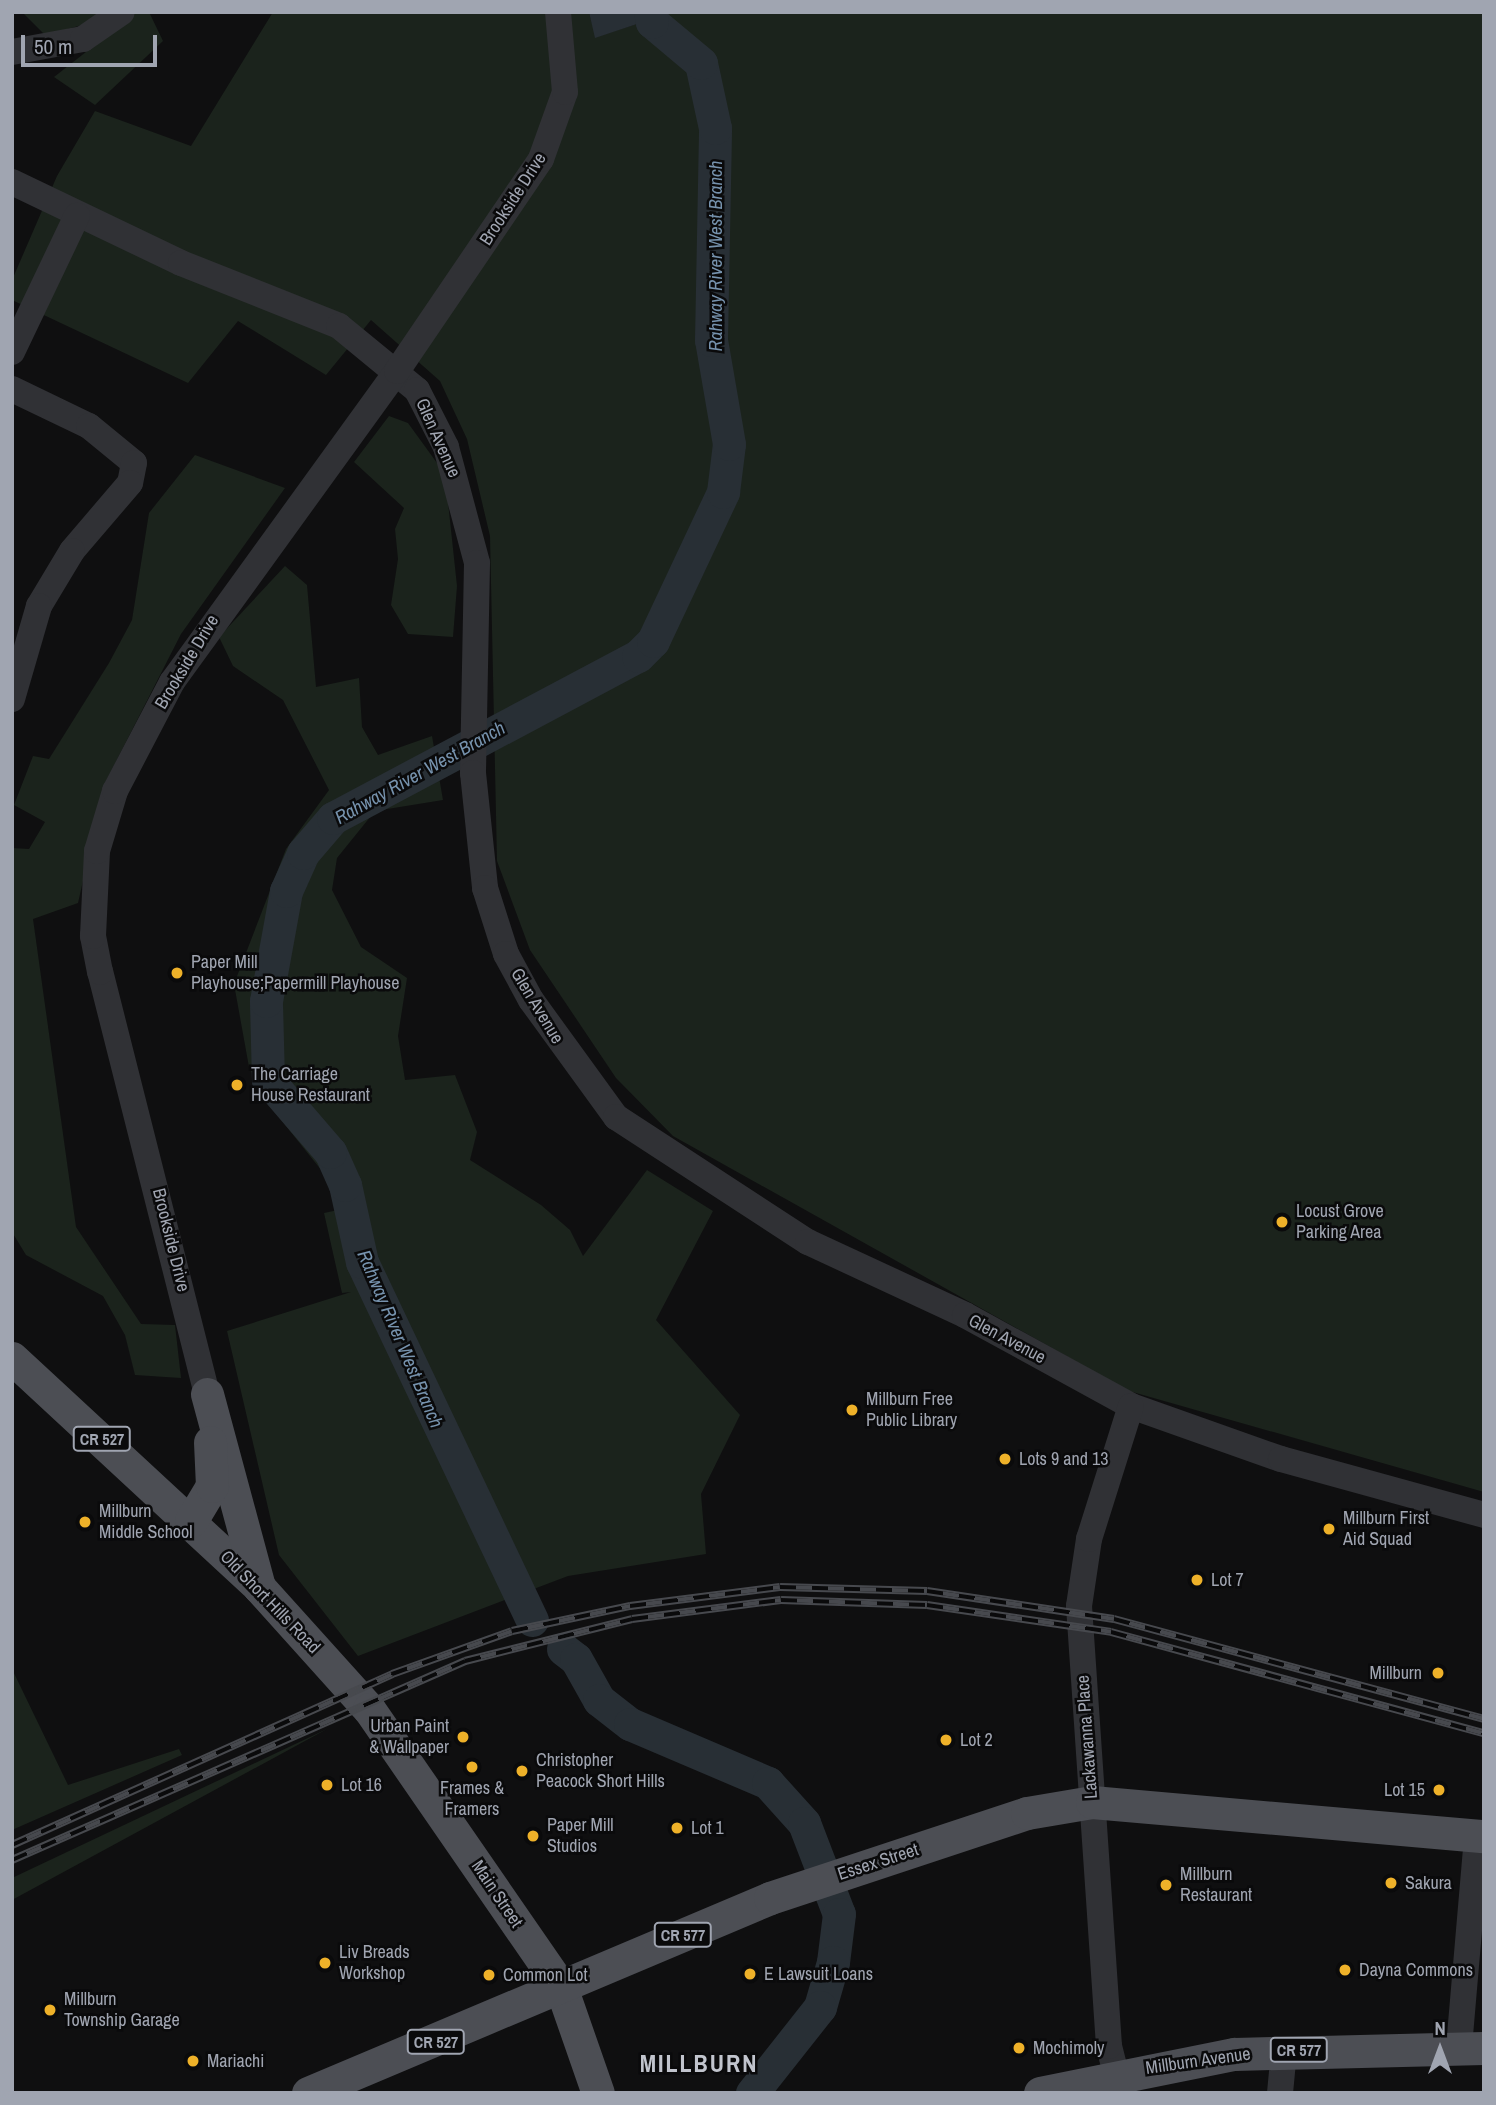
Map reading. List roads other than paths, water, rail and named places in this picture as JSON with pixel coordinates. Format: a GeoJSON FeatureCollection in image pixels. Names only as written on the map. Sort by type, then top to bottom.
{"type":"FeatureCollection","features":[{"type":"Feature","properties":{"kind":"main road","name":"Old Short Hills Road"},"geometry":{"type":"LineString","coordinates":[[12,1358],[260,1587],[369,1709]]}},
{"type":"Feature","properties":{"kind":"main road","name":"Brookside Drive"},"geometry":{"type":"LineString","coordinates":[[207,1394],[237,1493],[260,1587]]}},
{"type":"Feature","properties":{"kind":"main road","name":"Brookside Drive"},"geometry":{"type":"LineString","coordinates":[[199,1529],[212,1486],[207,1394]]}},
{"type":"Feature","properties":{"kind":"main road"},"geometry":{"type":"LineString","coordinates":[[199,1529],[237,1493]]}},
{"type":"Feature","properties":{"kind":"main road","name":"Main Street"},"geometry":{"type":"LineString","coordinates":[[369,1709],[561,1987],[598,2093]]}},
{"type":"Feature","properties":{"kind":"main road","name":"Essex Street"},"geometry":{"type":"LineString","coordinates":[[308,2093],[806,1886],[1027,1813],[1092,1802],[1480,1836]]}},
{"type":"Feature","properties":{"kind":"main road","name":"Millburn Avenue"},"geometry":{"type":"LineString","coordinates":[[1040,2093],[1116,2074],[1284,2051],[1471,2048]]}},
{"type":"Feature","properties":{"kind":"street"},"geometry":{"type":"LineString","coordinates":[[12,52],[83,39],[122,12]]}},
{"type":"Feature","properties":{"kind":"street","name":"Brookside Drive"},"geometry":{"type":"LineString","coordinates":[[207,1394],[100,972],[93,936],[97,850],[115,791],[172,682],[397,371],[554,132],[565,92],[558,12]]}},
{"type":"Feature","properties":{"kind":"street","name":"Glen Avenue"},"geometry":{"type":"LineString","coordinates":[[12,182],[77,216],[339,326],[417,390],[446,447],[466,511],[477,564],[473,773],[485,888],[506,954],[584,1080],[616,1117],[808,1242],[965,1315],[1131,1406],[1281,1459],[1484,1515]]}},
{"type":"Feature","properties":{"kind":"street"},"geometry":{"type":"LineString","coordinates":[[12,352],[77,216]]}},
{"type":"Feature","properties":{"kind":"street"},"geometry":{"type":"LineString","coordinates":[[12,389],[89,426],[135,463],[130,484],[72,551],[39,606],[12,699]]}},
{"type":"Feature","properties":{"kind":"street","name":"Lackawanna Place"},"geometry":{"type":"LineString","coordinates":[[1116,2074],[1092,1802],[1081,1587],[1131,1406]]}},
{"type":"Feature","properties":{"kind":"street"},"geometry":{"type":"LineString","coordinates":[[1471,2048],[1480,1836]]}},
{"type":"Feature","properties":{"kind":"street"},"geometry":{"type":"LineString","coordinates":[[1280,2093],[1284,2051]]}},
{"type":"Feature","properties":{"kind":"waterway","name":"Rahway River West Branch"},"geometry":{"type":"LineString","coordinates":[[532,1620],[362,1262],[345,1185],[330,1152],[268,1080],[266,1001],[286,891],[303,853],[333,818],[638,656],[653,641],[723,492],[729,444],[711,340],[715,128],[701,63],[652,22],[650,12]]}},
{"type":"Feature","properties":{"kind":"waterway","name":"Rahway River West Branch"},"geometry":{"type":"LineString","coordinates":[[563,1649],[576,1659],[599,1700],[630,1724],[768,1783],[804,1823],[839,1914],[833,1962],[820,2007],[752,2093]]}},
{"type":"Feature","properties":{"kind":"railway"},"geometry":{"type":"LineString","coordinates":[[12,1845],[392,1674],[512,1631],[630,1606],[780,1587],[927,1591],[1114,1619],[1484,1719]]}},
{"type":"Feature","properties":{"kind":"railway"},"geometry":{"type":"LineString","coordinates":[[12,1860],[465,1661],[632,1619],[781,1600],[927,1605],[1111,1632],[1484,1733]]}},
{"type":"Feature","properties":{"kind":"place","name":"Paper Mill Playhouse;Papermill Playhouse"},"geometry":{"type":"Point","coordinates":[177,973]}},
{"type":"Feature","properties":{"kind":"place","name":"The Carriage House Restaurant"},"geometry":{"type":"Point","coordinates":[237,1085]}},
{"type":"Feature","properties":{"kind":"place","name":"Locust Grove Parking Area"},"geometry":{"type":"Point","coordinates":[1282,1222]}},
{"type":"Feature","properties":{"kind":"place","name":"Millburn Free Public Library"},"geometry":{"type":"Point","coordinates":[852,1410]}},
{"type":"Feature","properties":{"kind":"place","name":"Lots 9 and 13"},"geometry":{"type":"Point","coordinates":[1005,1459]}},
{"type":"Feature","properties":{"kind":"place","name":"Millburn Middle School"},"geometry":{"type":"Point","coordinates":[85,1522]}},
{"type":"Feature","properties":{"kind":"place","name":"Millburn First Aid Squad"},"geometry":{"type":"Point","coordinates":[1329,1529]}},
{"type":"Feature","properties":{"kind":"place","name":"Lot 7"},"geometry":{"type":"Point","coordinates":[1197,1580]}},
{"type":"Feature","properties":{"kind":"place","name":"Millburn"},"geometry":{"type":"Point","coordinates":[1438,1673]}},
{"type":"Feature","properties":{"kind":"place","name":"Urban Paint & Wallpaper"},"geometry":{"type":"Point","coordinates":[463,1737]}},
{"type":"Feature","properties":{"kind":"place","name":"Lot 2"},"geometry":{"type":"Point","coordinates":[946,1740]}},
{"type":"Feature","properties":{"kind":"place","name":"Frames & Framers"},"geometry":{"type":"Point","coordinates":[472,1767]}},
{"type":"Feature","properties":{"kind":"place","name":"Christopher Peacock Short Hills"},"geometry":{"type":"Point","coordinates":[522,1771]}},
{"type":"Feature","properties":{"kind":"place","name":"Lot 16"},"geometry":{"type":"Point","coordinates":[327,1785]}},
{"type":"Feature","properties":{"kind":"place","name":"Lot 15"},"geometry":{"type":"Point","coordinates":[1439,1790]}},
{"type":"Feature","properties":{"kind":"place","name":"Lot 1"},"geometry":{"type":"Point","coordinates":[677,1828]}},
{"type":"Feature","properties":{"kind":"place","name":"Paper Mill Studios"},"geometry":{"type":"Point","coordinates":[533,1836]}},
{"type":"Feature","properties":{"kind":"place","name":"Sakura"},"geometry":{"type":"Point","coordinates":[1391,1883]}},
{"type":"Feature","properties":{"kind":"place","name":"Millburn Restaurant"},"geometry":{"type":"Point","coordinates":[1166,1885]}},
{"type":"Feature","properties":{"kind":"place","name":"Liv Breads Workshop"},"geometry":{"type":"Point","coordinates":[325,1963]}},
{"type":"Feature","properties":{"kind":"place","name":"Dayna Commons"},"geometry":{"type":"Point","coordinates":[1345,1970]}},
{"type":"Feature","properties":{"kind":"place","name":"E Lawsuit Loans"},"geometry":{"type":"Point","coordinates":[750,1974]}},
{"type":"Feature","properties":{"kind":"place","name":"Common Lot"},"geometry":{"type":"Point","coordinates":[489,1975]}},
{"type":"Feature","properties":{"kind":"place","name":"Millburn Township Garage"},"geometry":{"type":"Point","coordinates":[50,2010]}},
{"type":"Feature","properties":{"kind":"place","name":"Mochimoly"},"geometry":{"type":"Point","coordinates":[1019,2048]}},
{"type":"Feature","properties":{"kind":"place","name":"Mariachi"},"geometry":{"type":"Point","coordinates":[193,2061]}},
{"type":"Feature","properties":{"kind":"district","name":"MILLBURN"},"geometry":{"type":"Point","coordinates":[699,2064]}}]}
